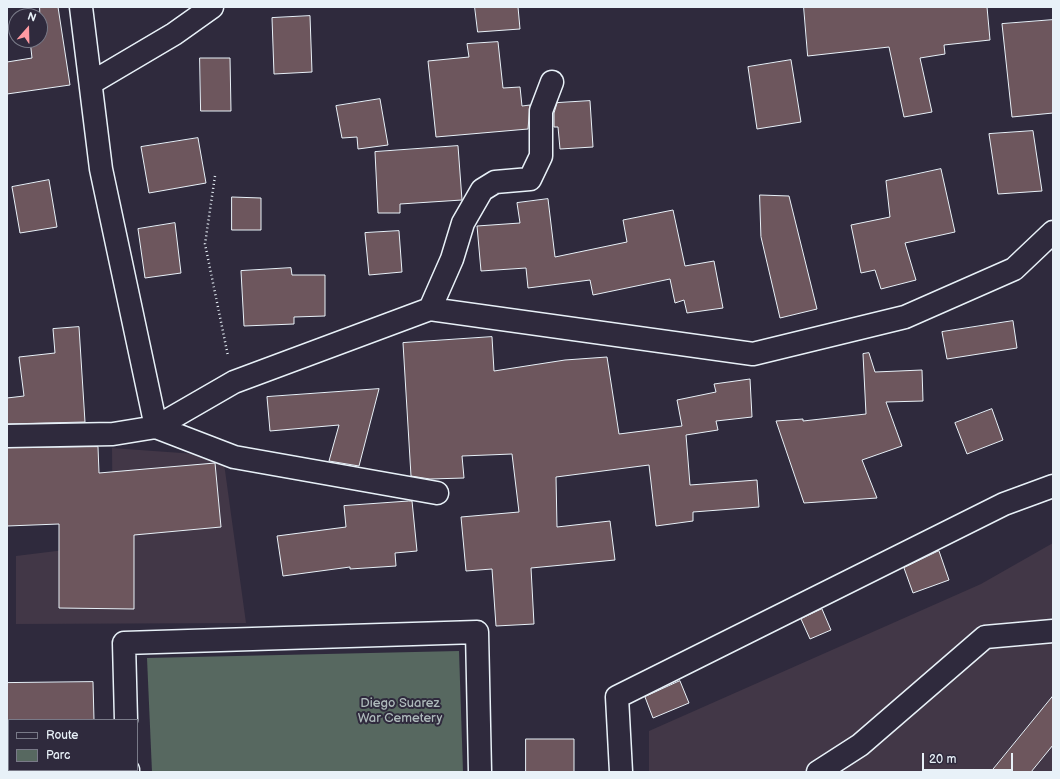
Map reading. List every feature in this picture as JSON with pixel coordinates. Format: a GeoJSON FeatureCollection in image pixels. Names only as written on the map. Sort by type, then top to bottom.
{"type":"FeatureCollection","features":[{"type":"Feature","properties":{"kind":"street"},"geometry":{"type":"LineString","coordinates":[[81,7],[101,169],[156,427]]}},
{"type":"Feature","properties":{"kind":"street"},"geometry":{"type":"LineString","coordinates":[[91,83],[174,34],[212,7]]}},
{"type":"Feature","properties":{"kind":"street"},"geometry":{"type":"LineString","coordinates":[[430,309],[452,260],[463,223],[482,190],[495,182],[530,179],[541,156],[541,111],[552,82]]}},
{"type":"Feature","properties":{"kind":"street"},"geometry":{"type":"LineString","coordinates":[[7,436],[113,434],[156,427],[234,382],[430,309],[753,354],[905,317],[1014,268],[1053,232]]}},
{"type":"Feature","properties":{"kind":"street"},"geometry":{"type":"LineString","coordinates":[[156,427],[234,457],[437,493]]}},
{"type":"Feature","properties":{"kind":"street"},"geometry":{"type":"LineString","coordinates":[[621,772],[617,697],[1004,504],[1053,486]]}},
{"type":"Feature","properties":{"kind":"street"},"geometry":{"type":"LineString","coordinates":[[818,772],[860,746],[985,637],[1053,631]]}},
{"type":"Feature","properties":{"kind":"street"},"geometry":{"type":"LineString","coordinates":[[126,719],[124,643],[477,632],[480,772]]}},
{"type":"Feature","properties":{"kind":"path"},"geometry":{"type":"LineString","coordinates":[[215,176],[205,244],[234,382]]}},
{"type":"Feature","properties":{"kind":"shaded area"},"geometry":{"type":"Polygon","coordinates":[[[112,448],[223,456],[246,623],[16,624],[16,556],[113,544],[112,448]]]}},
{"type":"Feature","properties":{"kind":"shaded area"},"geometry":{"type":"Polygon","coordinates":[[[1053,543],[1053,772],[649,772],[649,731],[981,584],[1053,543]]]}},
{"type":"Feature","properties":{"kind":"green space","name":"Diego Suarez War Cemetery"},"geometry":{"type":"Polygon","coordinates":[[[459,651],[463,772],[152,772],[147,658],[459,651]]]}},
{"type":"Feature","properties":{"kind":"building"},"geometry":{"type":"Polygon","coordinates":[[[58,7],[70,85],[7,94],[7,62],[32,58],[31,48],[48,48],[48,8],[40,8],[58,7]]]}},
{"type":"Feature","properties":{"kind":"building"},"geometry":{"type":"Polygon","coordinates":[[[475,7],[518,7],[520,29],[478,32],[475,7]]]}},
{"type":"Feature","properties":{"kind":"building"},"geometry":{"type":"Polygon","coordinates":[[[804,7],[987,7],[990,40],[944,45],[945,54],[920,58],[932,112],[904,117],[889,47],[808,56],[804,7]]]}},
{"type":"Feature","properties":{"kind":"building"},"geometry":{"type":"Polygon","coordinates":[[[310,16],[312,72],[274,74],[272,18],[310,16]]]}},
{"type":"Feature","properties":{"kind":"building"},"geometry":{"type":"Polygon","coordinates":[[[1053,20],[1053,113],[1012,117],[1002,24],[1053,20]]]}},
{"type":"Feature","properties":{"kind":"building"},"geometry":{"type":"Polygon","coordinates":[[[498,42],[503,88],[520,87],[522,106],[530,105],[528,129],[436,137],[428,61],[469,57],[467,44],[498,42]]]}},
{"type":"Feature","properties":{"kind":"building"},"geometry":{"type":"Polygon","coordinates":[[[200,58],[230,58],[231,111],[201,111],[200,58]]]}},
{"type":"Feature","properties":{"kind":"building"},"geometry":{"type":"Polygon","coordinates":[[[791,60],[801,122],[757,129],[748,67],[791,60]]]}},
{"type":"Feature","properties":{"kind":"building"},"geometry":{"type":"Polygon","coordinates":[[[380,99],[388,145],[358,149],[357,137],[342,138],[336,106],[380,99]]]}},
{"type":"Feature","properties":{"kind":"building"},"geometry":{"type":"Polygon","coordinates":[[[590,101],[593,147],[560,149],[558,127],[554,127],[554,113],[557,103],[590,101]]]}},
{"type":"Feature","properties":{"kind":"building"},"geometry":{"type":"Polygon","coordinates":[[[1033,131],[1042,191],[998,194],[989,134],[1033,131]]]}},
{"type":"Feature","properties":{"kind":"building"},"geometry":{"type":"Polygon","coordinates":[[[198,138],[206,183],[149,193],[141,147],[198,138]]]}},
{"type":"Feature","properties":{"kind":"building"},"geometry":{"type":"Polygon","coordinates":[[[458,146],[462,200],[400,204],[400,213],[378,213],[375,152],[458,146]]]}},
{"type":"Feature","properties":{"kind":"building"},"geometry":{"type":"Polygon","coordinates":[[[941,169],[955,232],[905,243],[916,280],[881,289],[875,270],[861,273],[851,225],[890,217],[886,181],[941,169]]]}},
{"type":"Feature","properties":{"kind":"building"},"geometry":{"type":"Polygon","coordinates":[[[49,180],[57,227],[20,233],[12,187],[49,180]]]}},
{"type":"Feature","properties":{"kind":"building"},"geometry":{"type":"Polygon","coordinates":[[[760,195],[789,196],[817,309],[780,318],[761,237],[760,195]]]}},
{"type":"Feature","properties":{"kind":"building"},"geometry":{"type":"Polygon","coordinates":[[[232,197],[261,198],[261,230],[232,230],[232,197]]]}},
{"type":"Feature","properties":{"kind":"building"},"geometry":{"type":"Polygon","coordinates":[[[548,199],[555,257],[627,242],[623,220],[673,210],[685,266],[714,261],[723,308],[687,313],[684,300],[675,303],[670,279],[593,295],[590,280],[528,288],[526,268],[481,271],[477,226],[520,223],[517,203],[548,199]]]}},
{"type":"Feature","properties":{"kind":"building"},"geometry":{"type":"Polygon","coordinates":[[[175,223],[181,273],[145,278],[138,229],[175,223]]]}},
{"type":"Feature","properties":{"kind":"building"},"geometry":{"type":"Polygon","coordinates":[[[399,231],[402,272],[369,275],[365,233],[399,231]]]}},
{"type":"Feature","properties":{"kind":"building"},"geometry":{"type":"Polygon","coordinates":[[[291,268],[292,275],[325,275],[325,316],[294,317],[294,324],[244,326],[241,271],[291,268]]]}},
{"type":"Feature","properties":{"kind":"building"},"geometry":{"type":"Polygon","coordinates":[[[1013,321],[1017,348],[947,359],[942,332],[1013,321]]]}},
{"type":"Feature","properties":{"kind":"building"},"geometry":{"type":"Polygon","coordinates":[[[79,327],[85,422],[7,424],[7,398],[24,396],[19,357],[55,353],[53,329],[79,327]]]}},
{"type":"Feature","properties":{"kind":"building"},"geometry":{"type":"Polygon","coordinates":[[[492,337],[494,371],[565,360],[607,357],[619,434],[682,426],[677,400],[716,392],[714,384],[750,379],[752,417],[716,421],[718,430],[686,435],[690,485],[757,480],[759,507],[693,512],[693,521],[656,526],[649,465],[556,477],[557,527],[610,521],[615,560],[531,568],[534,624],[496,626],[492,569],[466,571],[461,517],[519,512],[512,454],[462,456],[464,478],[430,479],[411,476],[403,343],[492,337]]]}},
{"type":"Feature","properties":{"kind":"building"},"geometry":{"type":"Polygon","coordinates":[[[869,353],[875,372],[922,370],[923,401],[886,402],[902,446],[862,460],[877,498],[804,503],[776,421],[803,419],[803,421],[866,414],[863,354],[869,353]]]}},
{"type":"Feature","properties":{"kind":"building"},"geometry":{"type":"Polygon","coordinates":[[[379,389],[359,466],[329,461],[339,425],[270,431],[267,397],[379,389]]]}},
{"type":"Feature","properties":{"kind":"building"},"geometry":{"type":"Polygon","coordinates":[[[992,409],[1003,440],[967,454],[955,423],[992,409]]]}},
{"type":"Feature","properties":{"kind":"building"},"geometry":{"type":"Polygon","coordinates":[[[98,447],[99,473],[215,463],[221,527],[134,535],[134,609],[59,608],[59,524],[7,526],[7,448],[98,447]]]}},
{"type":"Feature","properties":{"kind":"building"},"geometry":{"type":"Polygon","coordinates":[[[412,501],[417,551],[395,553],[396,566],[350,569],[350,567],[283,576],[277,536],[346,527],[344,506],[412,501]]]}},
{"type":"Feature","properties":{"kind":"building"},"geometry":{"type":"Polygon","coordinates":[[[939,551],[949,580],[913,593],[904,568],[939,551]]]}},
{"type":"Feature","properties":{"kind":"building"},"geometry":{"type":"Polygon","coordinates":[[[822,609],[831,630],[810,639],[801,619],[822,609]]]}},
{"type":"Feature","properties":{"kind":"building"},"geometry":{"type":"Polygon","coordinates":[[[680,681],[689,703],[653,718],[645,697],[680,681]]]}},
{"type":"Feature","properties":{"kind":"building"},"geometry":{"type":"Polygon","coordinates":[[[93,682],[94,719],[7,720],[7,683],[93,682]]]}},
{"type":"Feature","properties":{"kind":"building"},"geometry":{"type":"Polygon","coordinates":[[[1053,696],[1053,745],[1031,772],[991,772],[1053,696]]]}},
{"type":"Feature","properties":{"kind":"building"},"geometry":{"type":"Polygon","coordinates":[[[526,739],[574,739],[574,772],[526,772],[526,739]]]}}]}
